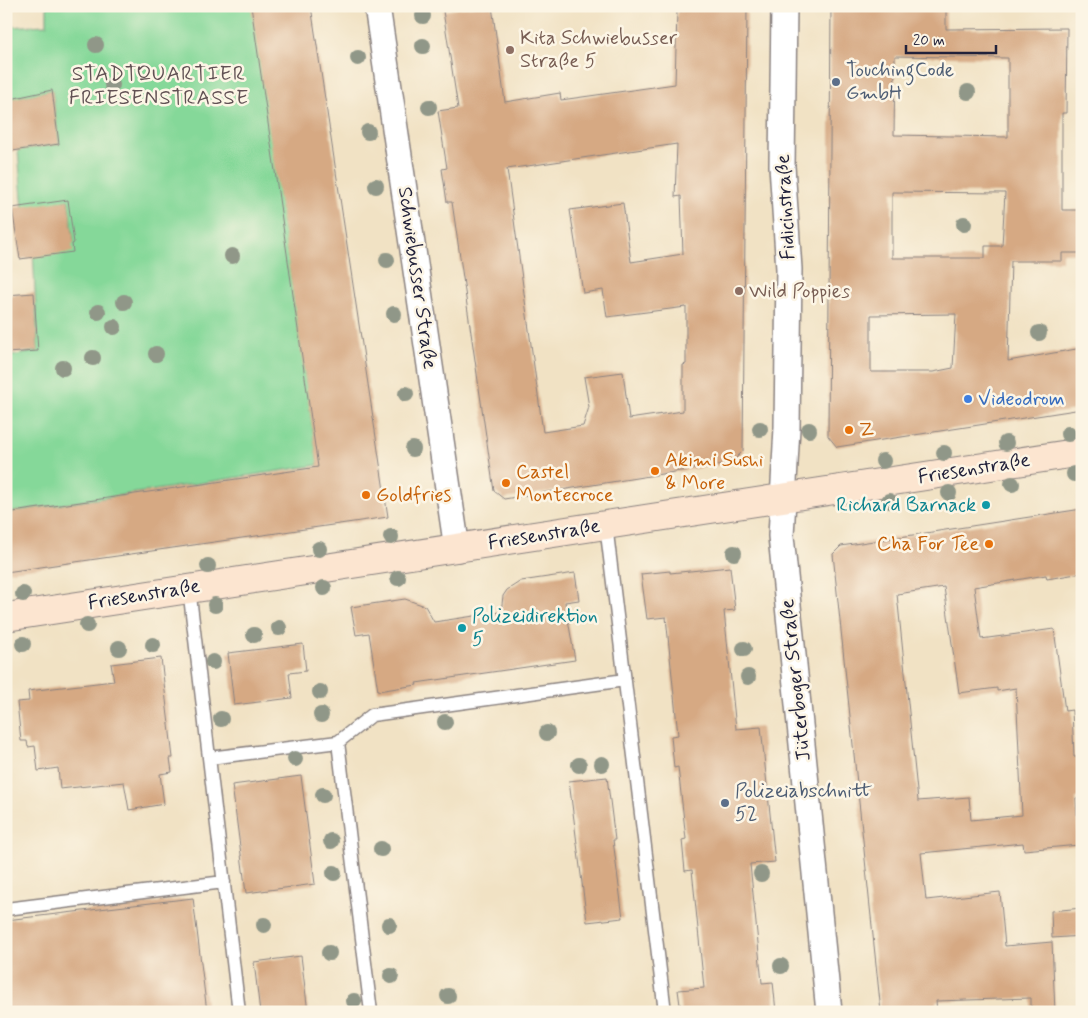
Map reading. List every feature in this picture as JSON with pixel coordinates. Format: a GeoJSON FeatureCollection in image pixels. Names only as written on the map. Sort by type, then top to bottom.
{"type":"FeatureCollection","features":[{"type":"Feature","properties":{"kind":"street","name":"Schwiebusser Straße"},"geometry":{"type":"LineString","coordinates":[[377,6],[457,549]]}},
{"type":"Feature","properties":{"kind":"street","name":"Fidicinstraße"},"geometry":{"type":"LineString","coordinates":[[783,498],[787,428],[789,269],[782,166],[784,6]]}},
{"type":"Feature","properties":{"kind":"street","name":"Friesenstraße"},"geometry":{"type":"LineString","coordinates":[[6,617],[1082,452]]}},
{"type":"Feature","properties":{"kind":"street","name":"Jüterboger Straße"},"geometry":{"type":"LineString","coordinates":[[783,498],[782,549],[829,1012]]}},
{"type":"Feature","properties":{"kind":"lane"},"geometry":{"type":"LineString","coordinates":[[606,525],[665,1012]]}},
{"type":"Feature","properties":{"kind":"lane"},"geometry":{"type":"LineString","coordinates":[[189,588],[240,1012]]}},
{"type":"Feature","properties":{"kind":"lane"},"geometry":{"type":"LineString","coordinates":[[209,758],[338,742],[372,715],[625,680]]}},
{"type":"Feature","properties":{"kind":"lane"},"geometry":{"type":"LineString","coordinates":[[338,742],[371,1012]]}},
{"type":"Feature","properties":{"kind":"lane"},"geometry":{"type":"LineString","coordinates":[[6,909],[224,882]]}},
{"type":"Feature","properties":{"kind":"green space"},"geometry":{"type":"Polygon","coordinates":[[[47,6],[252,6],[318,465],[6,513],[6,357],[38,351],[33,250],[74,243],[68,200],[23,210],[18,150],[59,144],[52,90],[12,99],[6,57],[6,27],[47,25],[47,6]]]}},
{"type":"Feature","properties":{"kind":"building"},"geometry":{"type":"Polygon","coordinates":[[[251,6],[311,6],[388,517],[6,572],[6,513],[318,467],[251,6]]]}},
{"type":"Feature","properties":{"kind":"building"},"geometry":{"type":"Polygon","coordinates":[[[476,6],[492,6],[505,102],[560,93],[561,100],[675,84],[677,11],[682,11],[682,6],[747,6],[743,451],[731,463],[504,499],[494,491],[452,202],[447,202],[442,169],[447,168],[438,111],[458,108],[443,11],[476,6]],[[677,144],[507,169],[543,432],[583,426],[589,407],[584,377],[623,372],[629,419],[683,411],[683,365],[686,364],[686,307],[607,317],[603,290],[583,293],[570,210],[623,203],[631,262],[683,254],[681,196],[675,197],[677,144]]]}},
{"type":"Feature","properties":{"kind":"building"},"geometry":{"type":"Polygon","coordinates":[[[831,6],[946,6],[946,29],[1067,28],[1066,113],[1062,113],[1062,210],[1082,210],[1082,253],[1062,253],[1062,261],[1011,261],[1008,361],[1082,348],[1082,409],[837,447],[828,436],[831,6]],[[895,56],[894,135],[1008,137],[1008,58],[895,56]],[[892,192],[892,258],[985,258],[985,246],[1002,246],[1005,193],[892,192]],[[956,314],[871,315],[871,372],[933,372],[953,368],[956,314]]]}},
{"type":"Feature","properties":{"kind":"building"},"geometry":{"type":"Polygon","coordinates":[[[52,90],[59,144],[6,152],[6,100],[52,90]]]}},
{"type":"Feature","properties":{"kind":"building"},"geometry":{"type":"Polygon","coordinates":[[[68,200],[74,243],[72,244],[73,252],[20,259],[12,208],[68,200]]]}},
{"type":"Feature","properties":{"kind":"building"},"geometry":{"type":"Polygon","coordinates":[[[34,293],[38,351],[6,353],[6,295],[34,293]]]}},
{"type":"Feature","properties":{"kind":"building"},"geometry":{"type":"Polygon","coordinates":[[[1082,509],[1082,573],[1047,579],[1046,575],[974,587],[981,639],[1054,629],[1065,711],[1072,710],[1074,757],[1082,757],[1082,798],[1076,798],[1079,845],[1024,850],[1023,843],[921,853],[926,900],[1000,892],[1005,946],[1052,942],[1055,1012],[1031,1012],[1031,998],[936,1001],[937,1012],[881,1012],[833,554],[841,546],[1082,509]],[[944,587],[897,594],[918,801],[969,797],[971,820],[1022,815],[1016,688],[997,691],[997,688],[959,693],[944,587]]]}},
{"type":"Feature","properties":{"kind":"building","name":"Polizeiabschnitt 52"},"geometry":{"type":"Polygon","coordinates":[[[730,567],[735,610],[724,611],[736,729],[761,727],[775,862],[750,864],[762,983],[773,982],[776,1012],[681,1012],[678,990],[704,988],[692,870],[685,871],[682,840],[686,839],[678,767],[674,768],[671,736],[678,735],[666,617],[647,619],[641,574],[730,567]]]}},
{"type":"Feature","properties":{"kind":"building","name":"Polizeidirektion 5"},"geometry":{"type":"Polygon","coordinates":[[[575,573],[579,600],[565,602],[575,660],[416,683],[417,685],[378,691],[369,633],[356,635],[351,607],[405,599],[425,606],[434,622],[501,612],[503,596],[507,590],[521,581],[575,573]]]}},
{"type":"Feature","properties":{"kind":"building"},"geometry":{"type":"Polygon","coordinates":[[[303,644],[306,671],[289,673],[292,698],[234,705],[228,653],[303,644]]]}},
{"type":"Feature","properties":{"kind":"building"},"geometry":{"type":"Polygon","coordinates":[[[161,658],[173,758],[170,758],[172,772],[160,774],[164,804],[129,810],[124,782],[60,789],[58,768],[38,771],[35,746],[28,747],[27,741],[21,741],[17,702],[29,701],[28,691],[114,681],[111,664],[161,658]]]}},
{"type":"Feature","properties":{"kind":"building"},"geometry":{"type":"Polygon","coordinates":[[[301,776],[315,884],[246,893],[232,785],[301,776]]]}},
{"type":"Feature","properties":{"kind":"building"},"geometry":{"type":"Polygon","coordinates":[[[607,777],[623,918],[587,922],[569,781],[607,777]]]}},
{"type":"Feature","properties":{"kind":"building"},"geometry":{"type":"Polygon","coordinates":[[[193,898],[207,1012],[6,1012],[6,920],[193,898]]]}},
{"type":"Feature","properties":{"kind":"building"},"geometry":{"type":"Polygon","coordinates":[[[1082,908],[1082,936],[1052,938],[1051,911],[1082,908]]]}},
{"type":"Feature","properties":{"kind":"building"},"geometry":{"type":"Polygon","coordinates":[[[301,956],[308,1012],[260,1012],[254,962],[301,956]]]}},
{"type":"Feature","properties":{"kind":"place","name":"Kita Schwiebusser Straße 5"},"geometry":{"type":"Point","coordinates":[510,50]}},
{"type":"Feature","properties":{"kind":"place","name":"TouchingCode GmbH"},"geometry":{"type":"Point","coordinates":[836,82]}},
{"type":"Feature","properties":{"kind":"place","name":"Wild Poppies"},"geometry":{"type":"Point","coordinates":[739,291]}},
{"type":"Feature","properties":{"kind":"place","name":"Videodrom"},"geometry":{"type":"Point","coordinates":[968,399]}},
{"type":"Feature","properties":{"kind":"place","name":"Z"},"geometry":{"type":"Point","coordinates":[849,430]}},
{"type":"Feature","properties":{"kind":"place","name":"Akimi Sushi & More"},"geometry":{"type":"Point","coordinates":[655,471]}},
{"type":"Feature","properties":{"kind":"place","name":"Castel Montecroce"},"geometry":{"type":"Point","coordinates":[506,483]}},
{"type":"Feature","properties":{"kind":"place","name":"Goldfries"},"geometry":{"type":"Point","coordinates":[366,495]}},
{"type":"Feature","properties":{"kind":"place","name":"Richard Barnack"},"geometry":{"type":"Point","coordinates":[986,505]}},
{"type":"Feature","properties":{"kind":"place","name":"Cha For Tee"},"geometry":{"type":"Point","coordinates":[989,544]}},
{"type":"Feature","properties":{"kind":"place","name":"Polizeidirektion 5"},"geometry":{"type":"Point","coordinates":[462,628]}},
{"type":"Feature","properties":{"kind":"place","name":"Polizeiabschnitt 52"},"geometry":{"type":"Point","coordinates":[725,803]}},
{"type":"Feature","properties":{"kind":"district","name":"STADTQUARTIER FRIESENSTRASSE"},"geometry":{"type":"Point","coordinates":[159,86]}}]}
